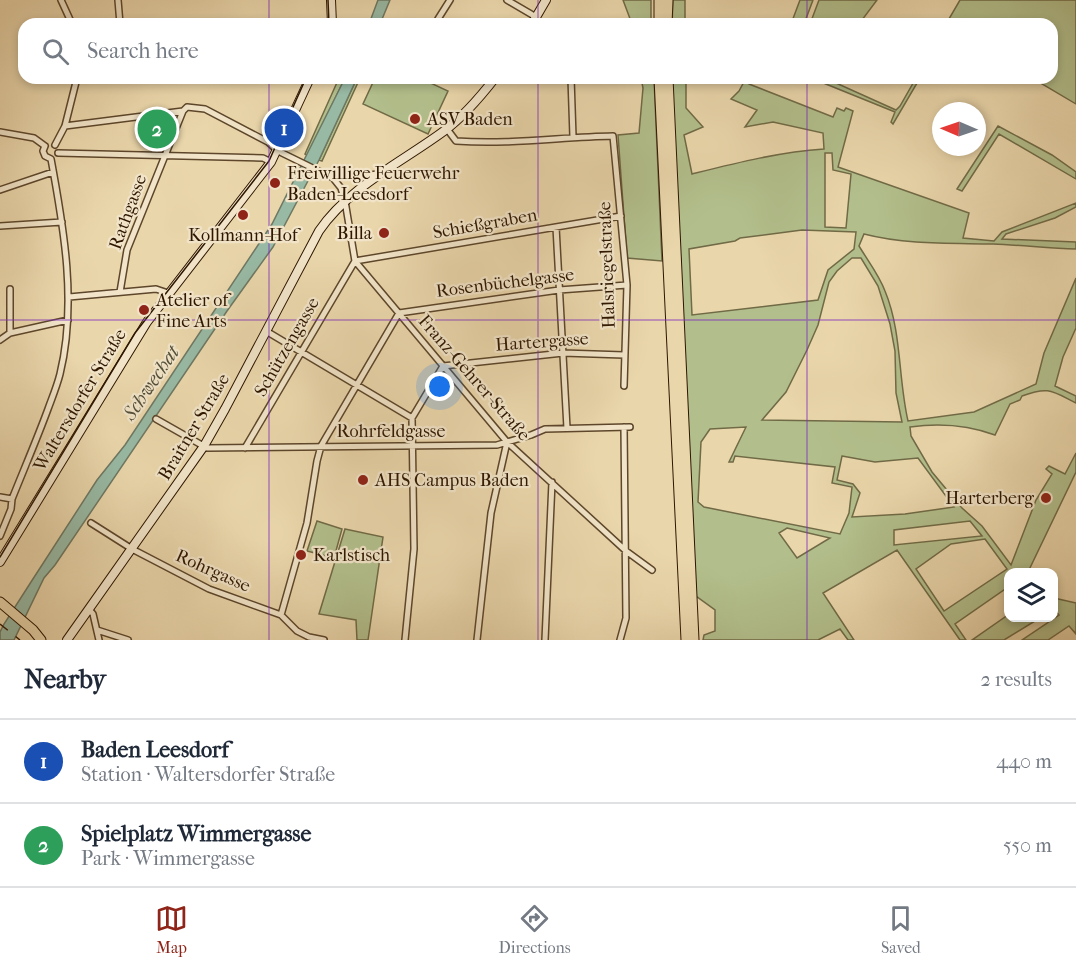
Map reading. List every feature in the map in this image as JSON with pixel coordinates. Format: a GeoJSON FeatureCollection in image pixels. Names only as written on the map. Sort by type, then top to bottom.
{"type":"FeatureCollection","features":[{"type":"Feature","properties":{"kind":"main road"},"geometry":{"type":"LineString","coordinates":[[331,0],[332,18]]}},
{"type":"Feature","properties":{"kind":"main road"},"geometry":{"type":"LineString","coordinates":[[535,18],[546,0]]}},
{"type":"Feature","properties":{"kind":"main road"},"geometry":{"type":"LineString","coordinates":[[659,0],[659,18]]}},
{"type":"Feature","properties":{"kind":"main road"},"geometry":{"type":"LineString","coordinates":[[667,18],[668,0]]}},
{"type":"Feature","properties":{"kind":"main road","name":"Waltersdorfer Straße"},"geometry":{"type":"LineString","coordinates":[[0,562],[135,338],[271,162],[307,84]]}},
{"type":"Feature","properties":{"kind":"main road","name":"Braitner Straße"},"geometry":{"type":"LineString","coordinates":[[67,640],[204,446],[328,218],[345,201],[447,129],[489,84]]}},
{"type":"Feature","properties":{"kind":"main road"},"geometry":{"type":"LineString","coordinates":[[659,84],[686,640]]}},
{"type":"Feature","properties":{"kind":"main road"},"geometry":{"type":"LineString","coordinates":[[668,84],[694,640]]}},
{"type":"Feature","properties":{"kind":"main road"},"geometry":{"type":"LineString","coordinates":[[0,602],[41,640]]}},
{"type":"Feature","properties":{"kind":"street"},"geometry":{"type":"LineString","coordinates":[[61,0],[69,18]]}},
{"type":"Feature","properties":{"kind":"street"},"geometry":{"type":"LineString","coordinates":[[118,0],[120,18]]}},
{"type":"Feature","properties":{"kind":"street"},"geometry":{"type":"LineString","coordinates":[[439,18],[450,0]]}},
{"type":"Feature","properties":{"kind":"street"},"geometry":{"type":"LineString","coordinates":[[507,0],[531,18]]}},
{"type":"Feature","properties":{"kind":"street"},"geometry":{"type":"LineString","coordinates":[[58,153],[55,145],[65,126],[76,84]]}},
{"type":"Feature","properties":{"kind":"street"},"geometry":{"type":"LineString","coordinates":[[447,129],[456,141],[478,143],[573,137],[571,84]]}},
{"type":"Feature","properties":{"kind":"street"},"geometry":{"type":"LineString","coordinates":[[65,126],[183,111],[187,107],[205,109],[268,142],[278,151],[328,175],[338,182],[345,201]]}},
{"type":"Feature","properties":{"kind":"street","name":"Rathgasse"},"geometry":{"type":"LineString","coordinates":[[120,292],[127,250],[183,111]]}},
{"type":"Feature","properties":{"kind":"street"},"geometry":{"type":"LineString","coordinates":[[0,132],[34,138],[45,146]]}},
{"type":"Feature","properties":{"kind":"street","name":"Halsriegelstraße"},"geometry":{"type":"LineString","coordinates":[[573,137],[613,136],[615,142],[627,285],[624,386]]}},
{"type":"Feature","properties":{"kind":"street"},"geometry":{"type":"LineString","coordinates":[[45,146],[55,145]]}},
{"type":"Feature","properties":{"kind":"street"},"geometry":{"type":"LineString","coordinates":[[45,146],[43,151],[45,156],[51,159]]}},
{"type":"Feature","properties":{"kind":"street"},"geometry":{"type":"LineString","coordinates":[[58,153],[263,158],[271,162]]}},
{"type":"Feature","properties":{"kind":"street"},"geometry":{"type":"LineString","coordinates":[[51,159],[55,158],[58,153]]}},
{"type":"Feature","properties":{"kind":"street"},"geometry":{"type":"LineString","coordinates":[[0,536],[60,375],[68,320],[69,297],[62,222],[51,159]]}},
{"type":"Feature","properties":{"kind":"street"},"geometry":{"type":"LineString","coordinates":[[0,190],[53,172]]}},
{"type":"Feature","properties":{"kind":"street"},"geometry":{"type":"LineString","coordinates":[[328,175],[357,177],[384,173]]}},
{"type":"Feature","properties":{"kind":"street","name":"Franz-Gehrer-Straße"},"geometry":{"type":"LineString","coordinates":[[345,201],[355,261],[507,442],[626,551],[652,570]]}},
{"type":"Feature","properties":{"kind":"street","name":"Schießgraben"},"geometry":{"type":"LineString","coordinates":[[355,261],[621,216]]}},
{"type":"Feature","properties":{"kind":"street"},"geometry":{"type":"LineString","coordinates":[[328,218],[340,217],[347,220]]}},
{"type":"Feature","properties":{"kind":"street"},"geometry":{"type":"LineString","coordinates":[[0,226],[62,222]]}},
{"type":"Feature","properties":{"kind":"street"},"geometry":{"type":"LineString","coordinates":[[556,227],[567,428]]}},
{"type":"Feature","properties":{"kind":"street","name":"Schützengasse"},"geometry":{"type":"LineString","coordinates":[[245,448],[355,261]]}},
{"type":"Feature","properties":{"kind":"street","name":"Rosenbüchelgasse"},"geometry":{"type":"LineString","coordinates":[[399,313],[559,290],[627,285]]}},
{"type":"Feature","properties":{"kind":"street"},"geometry":{"type":"LineString","coordinates":[[10,289],[10,333]]}},
{"type":"Feature","properties":{"kind":"street"},"geometry":{"type":"LineString","coordinates":[[69,297],[156,289],[168,294]]}},
{"type":"Feature","properties":{"kind":"street"},"geometry":{"type":"LineString","coordinates":[[281,615],[307,523],[321,446],[399,313]]}},
{"type":"Feature","properties":{"kind":"street"},"geometry":{"type":"LineString","coordinates":[[0,340],[10,333],[68,320]]}},
{"type":"Feature","properties":{"kind":"street"},"geometry":{"type":"LineString","coordinates":[[266,331],[412,418]]}},
{"type":"Feature","properties":{"kind":"street","name":"Hartergasse"},"geometry":{"type":"LineString","coordinates":[[443,366],[563,353],[624,355]]}},
{"type":"Feature","properties":{"kind":"street"},"geometry":{"type":"LineString","coordinates":[[405,640],[414,549],[412,418],[443,366]]}},
{"type":"Feature","properties":{"kind":"street","name":"Rohrfeldgasse"},"geometry":{"type":"LineString","coordinates":[[156,419],[207,448],[497,445],[545,429],[627,427],[626,551]]}},
{"type":"Feature","properties":{"kind":"street"},"geometry":{"type":"LineString","coordinates":[[477,640],[491,513],[507,442]]}},
{"type":"Feature","properties":{"kind":"street"},"geometry":{"type":"LineString","coordinates":[[545,640],[552,482]]}},
{"type":"Feature","properties":{"kind":"street"},"geometry":{"type":"LineString","coordinates":[[0,497],[12,499]]}},
{"type":"Feature","properties":{"kind":"street","name":"Rohrgasse"},"geometry":{"type":"LineString","coordinates":[[92,523],[132,549],[209,589],[281,615],[297,631],[309,637],[324,640]]}},
{"type":"Feature","properties":{"kind":"street"},"geometry":{"type":"LineString","coordinates":[[620,640],[626,618],[626,551]]}},
{"type":"Feature","properties":{"kind":"street"},"geometry":{"type":"LineString","coordinates":[[89,609],[93,614],[99,640]]}},
{"type":"Feature","properties":{"kind":"street"},"geometry":{"type":"LineString","coordinates":[[98,630],[128,640]]}},
{"type":"Feature","properties":{"kind":"shaded area"},"geometry":{"type":"Polygon","coordinates":[[[378,0],[390,0],[382,18],[371,18],[378,0]]]}},
{"type":"Feature","properties":{"kind":"shaded area"},"geometry":{"type":"Polygon","coordinates":[[[623,0],[651,0],[651,18],[630,18],[623,0]]]}},
{"type":"Feature","properties":{"kind":"shaded area"},"geometry":{"type":"Polygon","coordinates":[[[673,0],[685,0],[685,18],[672,18],[673,0]]]}},
{"type":"Feature","properties":{"kind":"shaded area"},"geometry":{"type":"Polygon","coordinates":[[[800,0],[813,0],[806,18],[793,18],[800,0]]]}},
{"type":"Feature","properties":{"kind":"shaded area"},"geometry":{"type":"Polygon","coordinates":[[[819,0],[877,0],[864,18],[812,18],[819,0]]]}},
{"type":"Feature","properties":{"kind":"shaded area"},"geometry":{"type":"Polygon","coordinates":[[[960,0],[1076,0],[1076,104],[1042,84],[1058,84],[1058,18],[950,18],[960,0]]]}},
{"type":"Feature","properties":{"kind":"shaded area"},"geometry":{"type":"Polygon","coordinates":[[[336,84],[342,84],[308,155],[305,154],[336,84]]]}},
{"type":"Feature","properties":{"kind":"shaded area"},"geometry":{"type":"Polygon","coordinates":[[[342,84],[354,84],[319,160],[273,247],[44,578],[14,640],[0,640],[0,632],[4,624],[97,480],[125,445],[272,224],[342,84]]]}},
{"type":"Feature","properties":{"kind":"shaded area"},"geometry":{"type":"Polygon","coordinates":[[[354,84],[357,84],[322,161],[319,160],[354,84]]]}},
{"type":"Feature","properties":{"kind":"shaded area","name":"ASV Baden"},"geometry":{"type":"Polygon","coordinates":[[[372,84],[433,84],[448,91],[428,134],[363,104],[372,84]]]}},
{"type":"Feature","properties":{"kind":"shaded area"},"geometry":{"type":"Polygon","coordinates":[[[642,84],[654,84],[662,261],[627,258],[618,135],[639,133],[642,84]]]}},
{"type":"Feature","properties":{"kind":"shaded area"},"geometry":{"type":"Polygon","coordinates":[[[672,84],[686,84],[686,108],[703,127],[684,135],[692,174],[774,155],[824,149],[823,133],[773,122],[745,127],[757,110],[731,99],[743,84],[749,84],[833,117],[837,108],[853,111],[838,167],[969,213],[963,238],[994,241],[1002,232],[1076,203],[1076,207],[1055,218],[1006,234],[1002,239],[1076,242],[1076,249],[912,242],[864,234],[859,246],[880,279],[890,307],[897,339],[908,421],[974,412],[1036,384],[1044,353],[1076,278],[1076,328],[1063,357],[1055,386],[1076,396],[1076,403],[1050,391],[1038,391],[1022,396],[1020,400],[1010,404],[995,435],[953,426],[910,427],[911,436],[932,472],[962,508],[982,526],[1011,565],[1036,500],[1052,474],[1046,469],[1049,466],[1065,474],[1076,453],[1076,472],[1030,568],[1006,568],[985,539],[951,544],[916,569],[944,611],[1004,571],[1004,590],[955,624],[966,640],[960,640],[897,550],[823,593],[854,640],[848,640],[840,629],[818,640],[703,640],[704,635],[715,631],[715,610],[696,596],[672,84]],[[825,153],[825,227],[846,228],[851,174],[833,170],[832,153],[825,153]],[[802,230],[740,238],[735,241],[689,249],[692,315],[818,300],[828,270],[854,249],[856,232],[802,230]],[[852,258],[837,271],[829,282],[818,325],[807,350],[786,392],[762,420],[902,422],[896,393],[895,351],[890,324],[878,286],[861,258],[852,258]],[[746,427],[710,429],[701,442],[698,502],[704,507],[840,534],[849,513],[852,487],[832,483],[835,467],[735,456],[733,462],[729,462],[746,427]],[[842,456],[837,480],[853,484],[860,493],[852,517],[905,514],[954,507],[918,458],[875,462],[842,456]],[[970,521],[894,530],[894,545],[982,536],[970,521]],[[787,528],[779,533],[797,558],[830,538],[787,528]]]}},
{"type":"Feature","properties":{"kind":"shaded area"},"geometry":{"type":"Polygon","coordinates":[[[826,84],[838,84],[896,110],[913,84],[916,84],[893,124],[891,122],[895,112],[826,84]]]}},
{"type":"Feature","properties":{"kind":"shaded area"},"geometry":{"type":"Polygon","coordinates":[[[175,116],[169,137],[142,139],[142,121],[175,116]]]}},
{"type":"Feature","properties":{"kind":"shaded area"},"geometry":{"type":"Polygon","coordinates":[[[998,126],[1052,155],[1076,172],[1076,179],[999,134],[986,154],[986,144],[998,126]]]}},
{"type":"Feature","properties":{"kind":"shaded area"},"geometry":{"type":"Polygon","coordinates":[[[978,156],[985,156],[962,191],[957,189],[978,156]]]}},
{"type":"Feature","properties":{"kind":"shaded area"},"geometry":{"type":"Polygon","coordinates":[[[317,521],[342,529],[334,558],[307,551],[317,521]]]}},
{"type":"Feature","properties":{"kind":"shaded area"},"geometry":{"type":"Polygon","coordinates":[[[345,529],[383,537],[368,640],[357,640],[356,620],[319,614],[345,529]]]}},
{"type":"Feature","properties":{"kind":"shaded area"},"geometry":{"type":"Polygon","coordinates":[[[1058,599],[1076,603],[1076,634],[1069,626],[1048,640],[1022,640],[1049,622],[1058,622],[1058,599]]]}},
{"type":"Feature","properties":{"kind":"shaded area"},"geometry":{"type":"Polygon","coordinates":[[[1004,618],[1004,622],[1033,622],[1004,640],[972,640],[1004,618]]]}},
{"type":"Feature","properties":{"kind":"tram line"},"geometry":{"type":"LineString","coordinates":[[328,0],[329,18]]}},
{"type":"Feature","properties":{"kind":"tram line"},"geometry":{"type":"LineString","coordinates":[[0,557],[135,333],[269,161],[303,84]]}},
{"type":"Feature","properties":{"kind":"railway"},"geometry":{"type":"LineString","coordinates":[[0,624],[20,640]]}},
{"type":"Feature","properties":{"kind":"place","name":"ASV Baden"},"geometry":{"type":"Point","coordinates":[415,119]}},
{"type":"Feature","properties":{"kind":"place","name":"Baden Leesdorf"},"geometry":{"type":"Point","coordinates":[284,128]}},
{"type":"Feature","properties":{"kind":"place","name":"Spielplatz Wimmergasse"},"geometry":{"type":"Point","coordinates":[157,129]}},
{"type":"Feature","properties":{"kind":"place","name":"Freiwillige Feuerwehr Baden-Leesdorf"},"geometry":{"type":"Point","coordinates":[275,183]}},
{"type":"Feature","properties":{"kind":"place","name":"Kollmann-Hof"},"geometry":{"type":"Point","coordinates":[243,215]}},
{"type":"Feature","properties":{"kind":"place","name":"Billa"},"geometry":{"type":"Point","coordinates":[384,233]}},
{"type":"Feature","properties":{"kind":"place","name":"Atelier of Fine Arts"},"geometry":{"type":"Point","coordinates":[144,310]}},
{"type":"Feature","properties":{"kind":"place","name":"AHS Campus Baden"},"geometry":{"type":"Point","coordinates":[363,480]}},
{"type":"Feature","properties":{"kind":"place","name":"Harterberg"},"geometry":{"type":"Point","coordinates":[1046,498]}},
{"type":"Feature","properties":{"kind":"place","name":"Karlstisch"},"geometry":{"type":"Point","coordinates":[301,555]}},
{"type":"Feature","properties":{"kind":"water label","name":"Schwechat"},"geometry":{"type":"Point","coordinates":[151,383]}}]}
